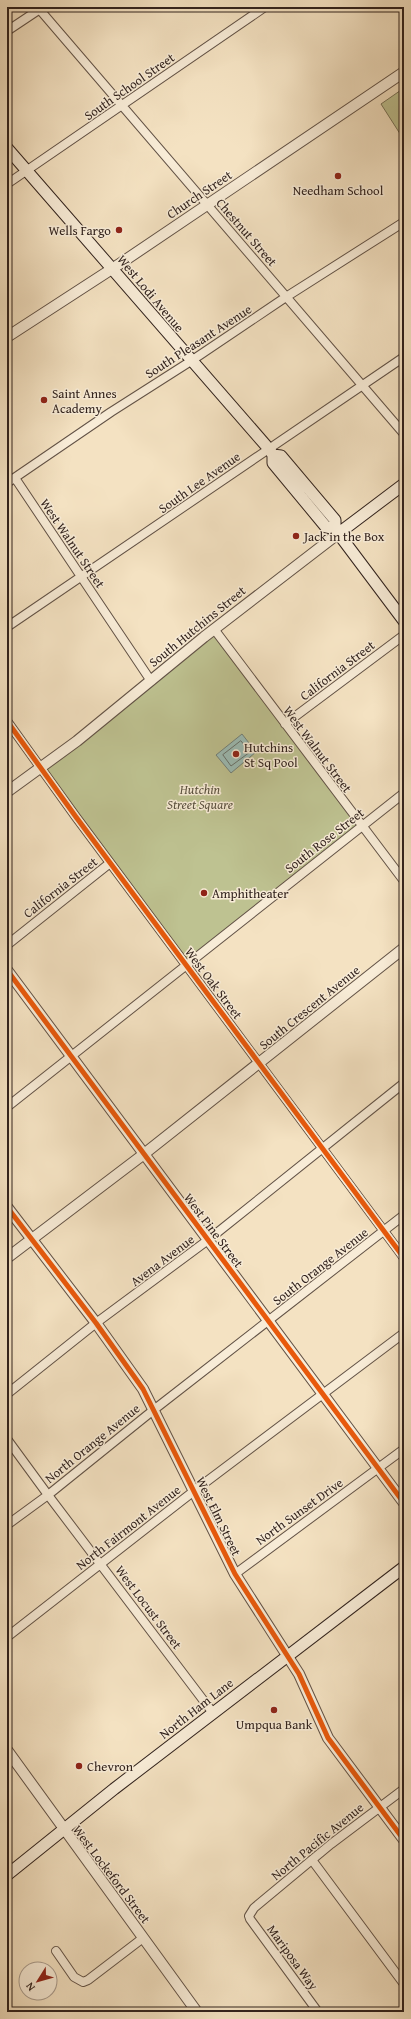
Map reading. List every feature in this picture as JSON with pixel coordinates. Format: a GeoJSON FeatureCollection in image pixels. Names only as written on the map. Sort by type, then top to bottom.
{"type":"FeatureCollection","features":[{"type":"Feature","properties":{"kind":"main road","name":"West Lodi Avenue"},"geometry":{"type":"LineString","coordinates":[[7,148],[271,452],[273,463],[326,527],[337,531],[404,621]]}},
{"type":"Feature","properties":{"kind":"main road","name":"South Hutchins Street"},"geometry":{"type":"LineString","coordinates":[[337,531],[404,484]]}},
{"type":"Feature","properties":{"kind":"main road","name":"North Ham Lane"},"geometry":{"type":"LineString","coordinates":[[7,1875],[287,1655],[404,1567]]}},
{"type":"Feature","properties":{"kind":"street","name":"South School Street"},"geometry":{"type":"LineString","coordinates":[[7,184],[265,7]]}},
{"type":"Feature","properties":{"kind":"street","name":"Chestnut Street"},"geometry":{"type":"LineString","coordinates":[[42,8],[122,106],[404,434]]}},
{"type":"Feature","properties":{"kind":"street"},"geometry":{"type":"LineString","coordinates":[[7,32],[42,8]]}},
{"type":"Feature","properties":{"kind":"street","name":"Church Street"},"geometry":{"type":"LineString","coordinates":[[7,337],[404,72]]}},
{"type":"Feature","properties":{"kind":"street","name":"South Pleasant Avenue"},"geometry":{"type":"LineString","coordinates":[[7,483],[110,412],[191,361],[286,296],[404,222]]}},
{"type":"Feature","properties":{"kind":"street","name":"South Lee Avenue"},"geometry":{"type":"LineString","coordinates":[[7,627],[271,452],[404,357]]}},
{"type":"Feature","properties":{"kind":"street","name":"West Walnut Street"},"geometry":{"type":"LineString","coordinates":[[15,478],[151,681]]}},
{"type":"Feature","properties":{"kind":"street","name":"South Hutchins Street"},"geometry":{"type":"LineString","coordinates":[[7,792],[77,741],[337,531]]}},
{"type":"Feature","properties":{"kind":"street","name":"West Walnut Street"},"geometry":{"type":"LineString","coordinates":[[214,630],[404,881]]}},
{"type":"Feature","properties":{"kind":"street","name":"California Street"},"geometry":{"type":"LineString","coordinates":[[285,724],[404,635]]}},
{"type":"Feature","properties":{"kind":"street","name":"West Oak Street"},"geometry":{"type":"LineString","coordinates":[[7,721],[39,768],[404,1258]]}},
{"type":"Feature","properties":{"kind":"street","name":"South Rose Street"},"geometry":{"type":"LineString","coordinates":[[7,1107],[404,793]]}},
{"type":"Feature","properties":{"kind":"street","name":"California Street"},"geometry":{"type":"LineString","coordinates":[[7,945],[110,863]]}},
{"type":"Feature","properties":{"kind":"street","name":"South Crescent Avenue"},"geometry":{"type":"LineString","coordinates":[[7,1258],[260,1064],[346,993],[404,948]]}},
{"type":"Feature","properties":{"kind":"street","name":"West Pine Street"},"geometry":{"type":"LineString","coordinates":[[7,970],[404,1503]]}},
{"type":"Feature","properties":{"kind":"street","name":"Avena Avenue"},"geometry":{"type":"LineString","coordinates":[[7,1394],[96,1323],[208,1240],[322,1147],[404,1083]]}},
{"type":"Feature","properties":{"kind":"street","name":"West Elm Street"},"geometry":{"type":"LineString","coordinates":[[7,1207],[127,1364],[154,1409],[235,1574],[299,1674],[328,1738],[404,1840]]}},
{"type":"Feature","properties":{"kind":"street","name":"South Orange Avenue"},"geometry":{"type":"LineString","coordinates":[[269,1322],[404,1215]]}},
{"type":"Feature","properties":{"kind":"street","name":"North Orange Avenue"},"geometry":{"type":"LineString","coordinates":[[7,1525],[48,1495],[154,1409],[269,1322]]}},
{"type":"Feature","properties":{"kind":"street","name":"North Fairmont Avenue"},"geometry":{"type":"LineString","coordinates":[[7,1637],[194,1491],[404,1333]]}},
{"type":"Feature","properties":{"kind":"street","name":"West Locust Street"},"geometry":{"type":"LineString","coordinates":[[7,1439],[213,1713]]}},
{"type":"Feature","properties":{"kind":"street","name":"North Sunset Drive"},"geometry":{"type":"LineString","coordinates":[[235,1574],[404,1449]]}},
{"type":"Feature","properties":{"kind":"street","name":"West Lockeford Street"},"geometry":{"type":"LineString","coordinates":[[7,1750],[63,1830],[197,2012]]}},
{"type":"Feature","properties":{"kind":"street","name":"North Pacific Avenue"},"geometry":{"type":"LineString","coordinates":[[250,1916],[254,1908],[312,1860],[404,1789]]}},
{"type":"Feature","properties":{"kind":"street"},"geometry":{"type":"LineString","coordinates":[[312,1860],[404,1984]]}},
{"type":"Feature","properties":{"kind":"street","name":"Mariposa Way"},"geometry":{"type":"LineString","coordinates":[[250,1916],[250,1919],[318,2012]]}},
{"type":"Feature","properties":{"kind":"street"},"geometry":{"type":"LineString","coordinates":[[56,1951],[74,1977],[83,1982],[88,1980],[143,1938]]}},
{"type":"Feature","properties":{"kind":"green space"},"geometry":{"type":"Polygon","coordinates":[[[404,88],[404,140],[381,104],[404,88]]]}},
{"type":"Feature","properties":{"kind":"green space","name":"Hutchin Street Square"},"geometry":{"type":"Polygon","coordinates":[[[214,629],[361,826],[186,964],[39,768],[214,629]]]}},
{"type":"Feature","properties":{"kind":"water","name":"Hutchins St Sq Pool"},"geometry":{"type":"Polygon","coordinates":[[[242,734],[256,752],[231,773],[216,755],[242,734]]]}},
{"type":"Feature","properties":{"kind":"cycle path"},"geometry":{"type":"LineString","coordinates":[[7,721],[76,817],[404,1258]]}},
{"type":"Feature","properties":{"kind":"cycle path"},"geometry":{"type":"LineString","coordinates":[[7,970],[404,1503]]}},
{"type":"Feature","properties":{"kind":"cycle path"},"geometry":{"type":"LineString","coordinates":[[7,1207],[96,1323],[143,1389],[235,1574],[299,1674],[328,1738],[404,1840]]}},
{"type":"Feature","properties":{"kind":"place","name":"Needham School"},"geometry":{"type":"Point","coordinates":[338,176]}},
{"type":"Feature","properties":{"kind":"place","name":"Wells Fargo"},"geometry":{"type":"Point","coordinates":[119,230]}},
{"type":"Feature","properties":{"kind":"place","name":"Saint Annes Academy"},"geometry":{"type":"Point","coordinates":[44,400]}},
{"type":"Feature","properties":{"kind":"place","name":"Jack in the Box"},"geometry":{"type":"Point","coordinates":[296,536]}},
{"type":"Feature","properties":{"kind":"place","name":"Hutchins St Sq Pool"},"geometry":{"type":"Point","coordinates":[236,754]}},
{"type":"Feature","properties":{"kind":"place","name":"Amphitheater"},"geometry":{"type":"Point","coordinates":[204,893]}},
{"type":"Feature","properties":{"kind":"place","name":"Umpqua Bank"},"geometry":{"type":"Point","coordinates":[274,1710]}},
{"type":"Feature","properties":{"kind":"place","name":"Chevron"},"geometry":{"type":"Point","coordinates":[79,1766]}}]}
